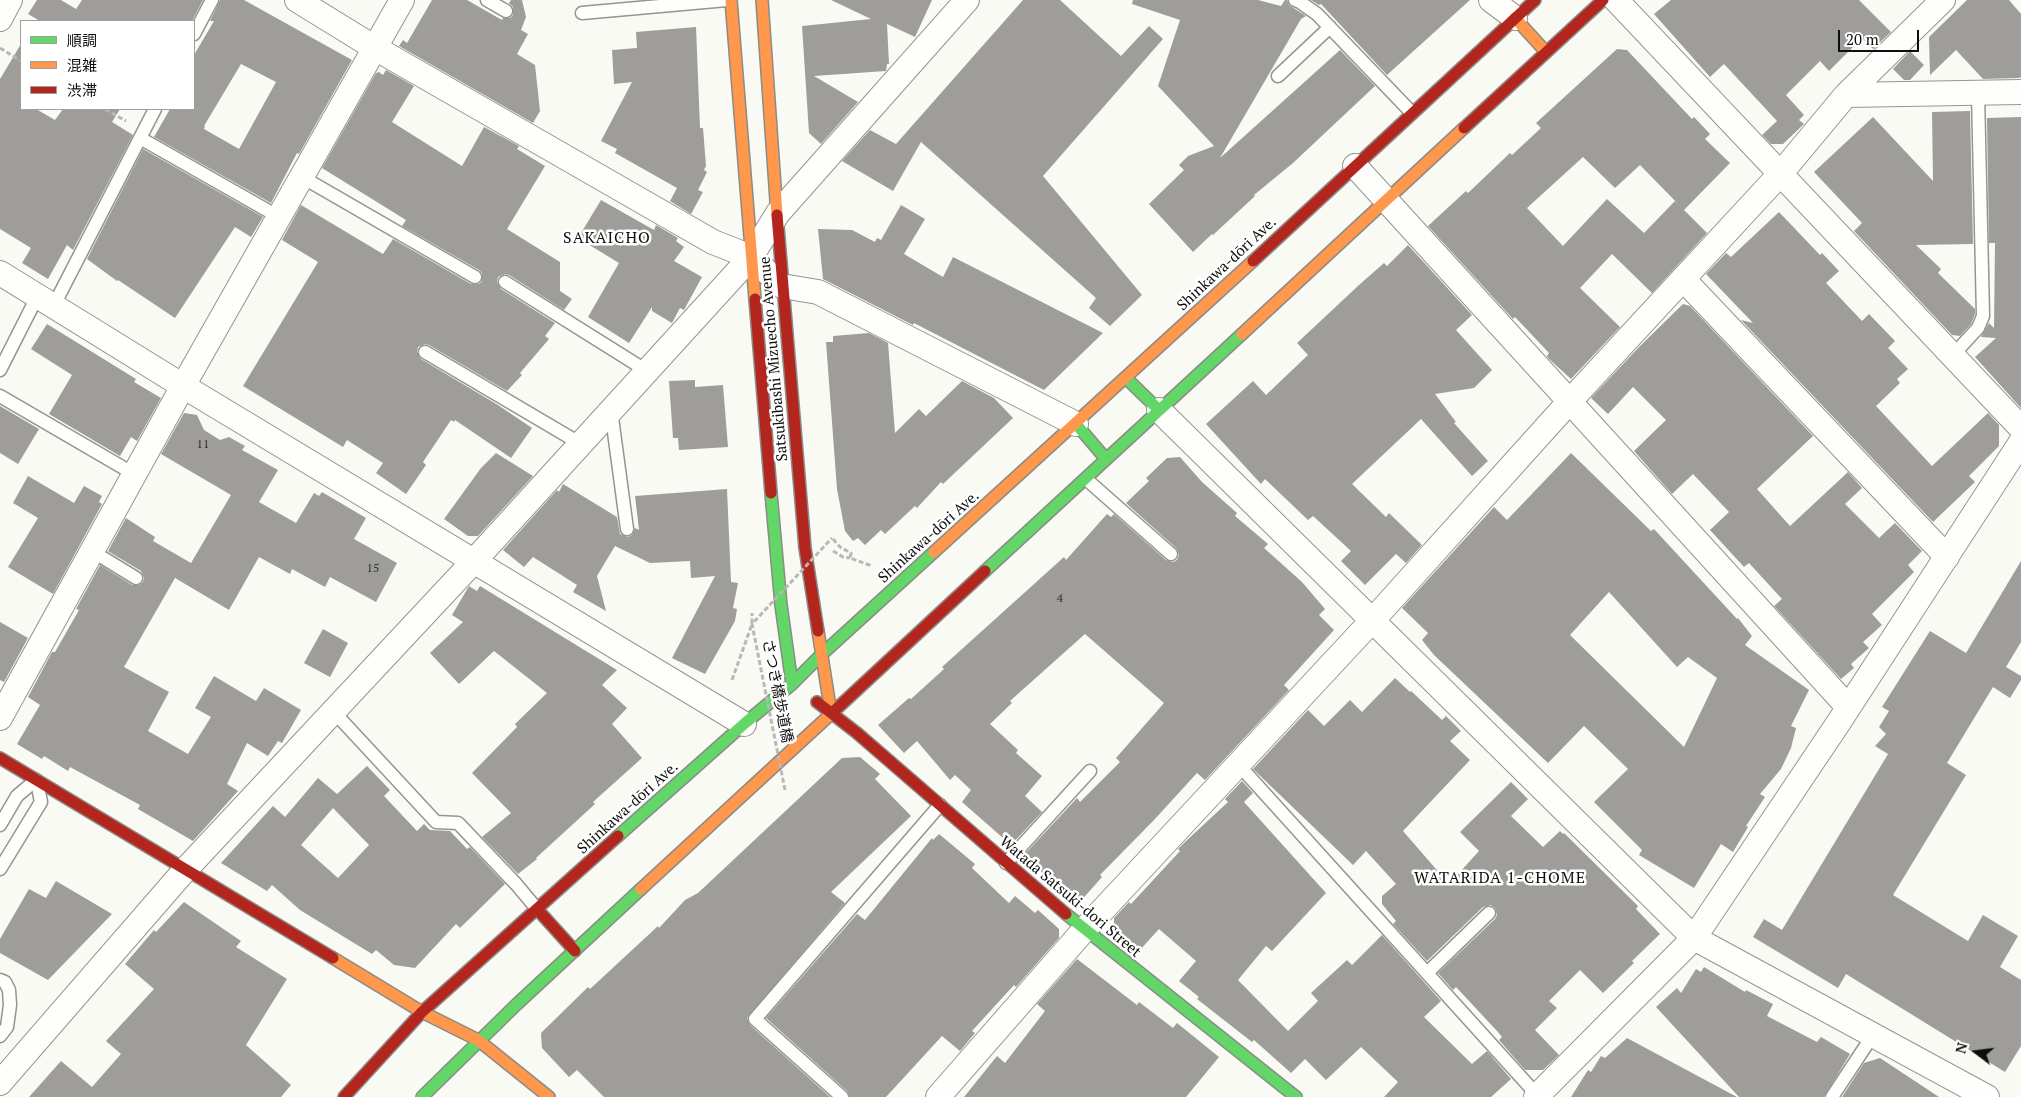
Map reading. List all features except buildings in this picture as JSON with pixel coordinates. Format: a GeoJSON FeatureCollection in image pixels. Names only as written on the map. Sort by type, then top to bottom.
{"type":"FeatureCollection","features":[{"type":"Feature","properties":{"kind":"main road","name":"Satsukibashi Mizuecho Avenue"},"geometry":{"type":"LineString","coordinates":[[731,0],[781,605],[800,690]]}},
{"type":"Feature","properties":{"kind":"main road","name":"Satsukibashi Mizuecho Avenue"},"geometry":{"type":"LineString","coordinates":[[762,0],[782,286],[805,548],[832,713]]}},
{"type":"Feature","properties":{"kind":"main road","name":"Shinkawa-dōri Ave."},"geometry":{"type":"LineString","coordinates":[[344,1097],[422,1012],[744,724],[800,690],[821,655],[1076,424],[1535,0]]}},
{"type":"Feature","properties":{"kind":"main road"},"geometry":{"type":"LineString","coordinates":[[422,1097],[478,1040],[1603,0]]}},
{"type":"Feature","properties":{"kind":"main road"},"geometry":{"type":"LineString","coordinates":[[1515,18],[1546,52]]}},
{"type":"Feature","properties":{"kind":"main road"},"geometry":{"type":"LineString","coordinates":[[1126,378],[1158,410]]}},
{"type":"Feature","properties":{"kind":"main road"},"geometry":{"type":"LineString","coordinates":[[1076,424],[1106,459]]}},
{"type":"Feature","properties":{"kind":"main road","name":"Watada Satsuki-dori Street"},"geometry":{"type":"LineString","coordinates":[[800,690],[832,713],[1084,930],[1296,1097]]}},
{"type":"Feature","properties":{"kind":"main road"},"geometry":{"type":"LineString","coordinates":[[0,758],[422,1012],[478,1040],[549,1097]]}},
{"type":"Feature","properties":{"kind":"main road"},"geometry":{"type":"LineString","coordinates":[[537,909],[574,951]]}},
{"type":"Feature","properties":{"kind":"street"},"geometry":{"type":"LineString","coordinates":[[0,19],[10,0]]}},
{"type":"Feature","properties":{"kind":"street"},"geometry":{"type":"LineString","coordinates":[[297,0],[321,7],[375,48],[713,242],[751,257],[782,286],[818,292],[1076,424]]}},
{"type":"Feature","properties":{"kind":"street"},"geometry":{"type":"LineString","coordinates":[[0,718],[183,386],[402,0]]}},
{"type":"Feature","properties":{"kind":"street"},"geometry":{"type":"LineString","coordinates":[[0,1083],[185,870],[474,561],[751,257],[778,213],[967,0]]}},
{"type":"Feature","properties":{"kind":"street"},"geometry":{"type":"LineString","coordinates":[[1491,0],[1515,18]]}},
{"type":"Feature","properties":{"kind":"street"},"geometry":{"type":"LineString","coordinates":[[1616,0],[2021,428]]}},
{"type":"Feature","properties":{"kind":"street"},"geometry":{"type":"LineString","coordinates":[[947,1094],[1084,930],[1372,621],[1570,401],[1781,173],[1846,95],[1943,0]]}},
{"type":"Feature","properties":{"kind":"street"},"geometry":{"type":"LineString","coordinates":[[1846,95],[2021,92]]}},
{"type":"Feature","properties":{"kind":"street"},"geometry":{"type":"LineString","coordinates":[[1354,166],[1848,707]]}},
{"type":"Feature","properties":{"kind":"street"},"geometry":{"type":"LineString","coordinates":[[0,273],[183,386],[744,724]]}},
{"type":"Feature","properties":{"kind":"street"},"geometry":{"type":"LineString","coordinates":[[1683,279],[1947,557]]}},
{"type":"Feature","properties":{"kind":"street"},"geometry":{"type":"LineString","coordinates":[[1158,410],[1694,938],[1987,1097]]}},
{"type":"Feature","properties":{"kind":"street"},"geometry":{"type":"LineString","coordinates":[[1537,1096],[1694,938],[1947,557],[2021,442]]}},
{"type":"Feature","properties":{"kind":"lane"},"geometry":{"type":"LineString","coordinates":[[195,32],[212,0]]}},
{"type":"Feature","properties":{"kind":"lane"},"geometry":{"type":"LineString","coordinates":[[487,0],[506,11]]}},
{"type":"Feature","properties":{"kind":"lane"},"geometry":{"type":"LineString","coordinates":[[582,13],[727,0]]}},
{"type":"Feature","properties":{"kind":"lane"},"geometry":{"type":"LineString","coordinates":[[1295,0],[1318,14],[1412,113]]}},
{"type":"Feature","properties":{"kind":"lane"},"geometry":{"type":"LineString","coordinates":[[1278,76],[1330,27]]}},
{"type":"Feature","properties":{"kind":"lane"},"geometry":{"type":"LineString","coordinates":[[1952,355],[1978,328],[1983,316],[1978,94]]}},
{"type":"Feature","properties":{"kind":"lane"},"geometry":{"type":"LineString","coordinates":[[0,370],[45,302],[154,110]]}},
{"type":"Feature","properties":{"kind":"lane"},"geometry":{"type":"LineString","coordinates":[[140,138],[279,217]]}},
{"type":"Feature","properties":{"kind":"lane"},"geometry":{"type":"LineString","coordinates":[[302,177],[475,277]]}},
{"type":"Feature","properties":{"kind":"lane"},"geometry":{"type":"LineString","coordinates":[[505,282],[647,371]]}},
{"type":"Feature","properties":{"kind":"lane"},"geometry":{"type":"LineString","coordinates":[[425,352],[581,444]]}},
{"type":"Feature","properties":{"kind":"lane"},"geometry":{"type":"LineString","coordinates":[[0,396],[134,474]]}},
{"type":"Feature","properties":{"kind":"lane"},"geometry":{"type":"LineString","coordinates":[[611,410],[627,529]]}},
{"type":"Feature","properties":{"kind":"lane"},"geometry":{"type":"LineString","coordinates":[[1086,479],[1171,554]]}},
{"type":"Feature","properties":{"kind":"lane"},"geometry":{"type":"LineString","coordinates":[[92,551],[136,578]]}},
{"type":"Feature","properties":{"kind":"lane"},"geometry":{"type":"LineString","coordinates":[[333,712],[436,822],[458,823],[537,909]]}},
{"type":"Feature","properties":{"kind":"lane"},"geometry":{"type":"LineString","coordinates":[[1238,764],[1537,1096]]}},
{"type":"Feature","properties":{"kind":"lane"},"geometry":{"type":"LineString","coordinates":[[1006,863],[1090,771]]}},
{"type":"Feature","properties":{"kind":"lane"},"geometry":{"type":"LineString","coordinates":[[0,825],[17,796],[36,780],[41,802],[0,869]]}},
{"type":"Feature","properties":{"kind":"lane"},"geometry":{"type":"LineString","coordinates":[[842,1097],[755,1019],[940,806]]}},
{"type":"Feature","properties":{"kind":"lane"},"geometry":{"type":"LineString","coordinates":[[1427,973],[1489,913]]}},
{"type":"Feature","properties":{"kind":"lane"},"geometry":{"type":"LineString","coordinates":[[0,980],[4,982],[9,990],[10,1005],[7,1028],[0,1036]]}},
{"type":"Feature","properties":{"kind":"lane"},"geometry":{"type":"LineString","coordinates":[[1832,1097],[1873,1035]]}},
{"type":"Feature","properties":{"kind":"path"},"geometry":{"type":"LineString","coordinates":[[0,48],[20,60]]}},
{"type":"Feature","properties":{"kind":"path","name":"さつき橋歩道橋"},"geometry":{"type":"LineString","coordinates":[[785,790],[752,624],[832,538],[850,554],[850,558]]}},
{"type":"Feature","properties":{"kind":"path"},"geometry":{"type":"LineString","coordinates":[[830,549],[843,557],[872,566]]}},
{"type":"Feature","properties":{"kind":"path"},"geometry":{"type":"LineString","coordinates":[[732,680],[752,624]]}},
{"type":"Feature","properties":{"kind":"traffic: fast"},"geometry":{"type":"LineString","coordinates":[[985,571],[1242,334]]}},
{"type":"Feature","properties":{"kind":"traffic: fast"},"geometry":{"type":"LineString","coordinates":[[1126,378],[1159,410]]}},
{"type":"Feature","properties":{"kind":"traffic: fast"},"geometry":{"type":"LineString","coordinates":[[1076,424],[1106,459]]}},
{"type":"Feature","properties":{"kind":"traffic: fast"},"geometry":{"type":"LineString","coordinates":[[771,493],[781,605],[792,684]]}},
{"type":"Feature","properties":{"kind":"traffic: fast"},"geometry":{"type":"LineString","coordinates":[[618,836],[792,684],[934,552]]}},
{"type":"Feature","properties":{"kind":"traffic: fast"},"geometry":{"type":"LineString","coordinates":[[422,1097],[517,1004],[641,889]]}},
{"type":"Feature","properties":{"kind":"traffic: fast"},"geometry":{"type":"LineString","coordinates":[[1066,914],[1296,1097]]}},
{"type":"Feature","properties":{"kind":"traffic: slow"},"geometry":{"type":"LineString","coordinates":[[731,0],[755,299]]}},
{"type":"Feature","properties":{"kind":"traffic: slow"},"geometry":{"type":"LineString","coordinates":[[762,0],[777,215]]}},
{"type":"Feature","properties":{"kind":"traffic: slow"},"geometry":{"type":"LineString","coordinates":[[1515,18],[1546,52]]}},
{"type":"Feature","properties":{"kind":"traffic: slow"},"geometry":{"type":"LineString","coordinates":[[1242,334],[1464,128]]}},
{"type":"Feature","properties":{"kind":"traffic: slow"},"geometry":{"type":"LineString","coordinates":[[934,552],[1253,261]]}},
{"type":"Feature","properties":{"kind":"traffic: slow"},"geometry":{"type":"LineString","coordinates":[[818,631],[831,713]]}},
{"type":"Feature","properties":{"kind":"traffic: slow"},"geometry":{"type":"LineString","coordinates":[[641,889],[832,713]]}},
{"type":"Feature","properties":{"kind":"traffic: slow"},"geometry":{"type":"LineString","coordinates":[[333,958],[422,1012],[478,1040],[549,1097]]}},
{"type":"Feature","properties":{"kind":"traffic: jam"},"geometry":{"type":"LineString","coordinates":[[1253,261],[1535,0]]}},
{"type":"Feature","properties":{"kind":"traffic: jam"},"geometry":{"type":"LineString","coordinates":[[1464,128],[1603,0]]}},
{"type":"Feature","properties":{"kind":"traffic: jam"},"geometry":{"type":"LineString","coordinates":[[777,215],[805,548],[818,631]]}},
{"type":"Feature","properties":{"kind":"traffic: jam"},"geometry":{"type":"LineString","coordinates":[[755,299],[771,493]]}},
{"type":"Feature","properties":{"kind":"traffic: jam"},"geometry":{"type":"LineString","coordinates":[[832,713],[985,571]]}},
{"type":"Feature","properties":{"kind":"traffic: jam"},"geometry":{"type":"LineString","coordinates":[[817,702],[857,733],[1066,914]]}},
{"type":"Feature","properties":{"kind":"traffic: jam"},"geometry":{"type":"LineString","coordinates":[[0,758],[333,958]]}},
{"type":"Feature","properties":{"kind":"traffic: jam"},"geometry":{"type":"LineString","coordinates":[[344,1097],[422,1012],[618,836]]}},
{"type":"Feature","properties":{"kind":"traffic: jam"},"geometry":{"type":"LineString","coordinates":[[537,909],[575,951]]}},
{"type":"Feature","properties":{"kind":"district","name":"SAKAICHO"},"geometry":{"type":"Point","coordinates":[607,238]}},
{"type":"Feature","properties":{"kind":"district","name":"WATARIDA 1-CHOME"},"geometry":{"type":"Point","coordinates":[1500,878]}}]}
